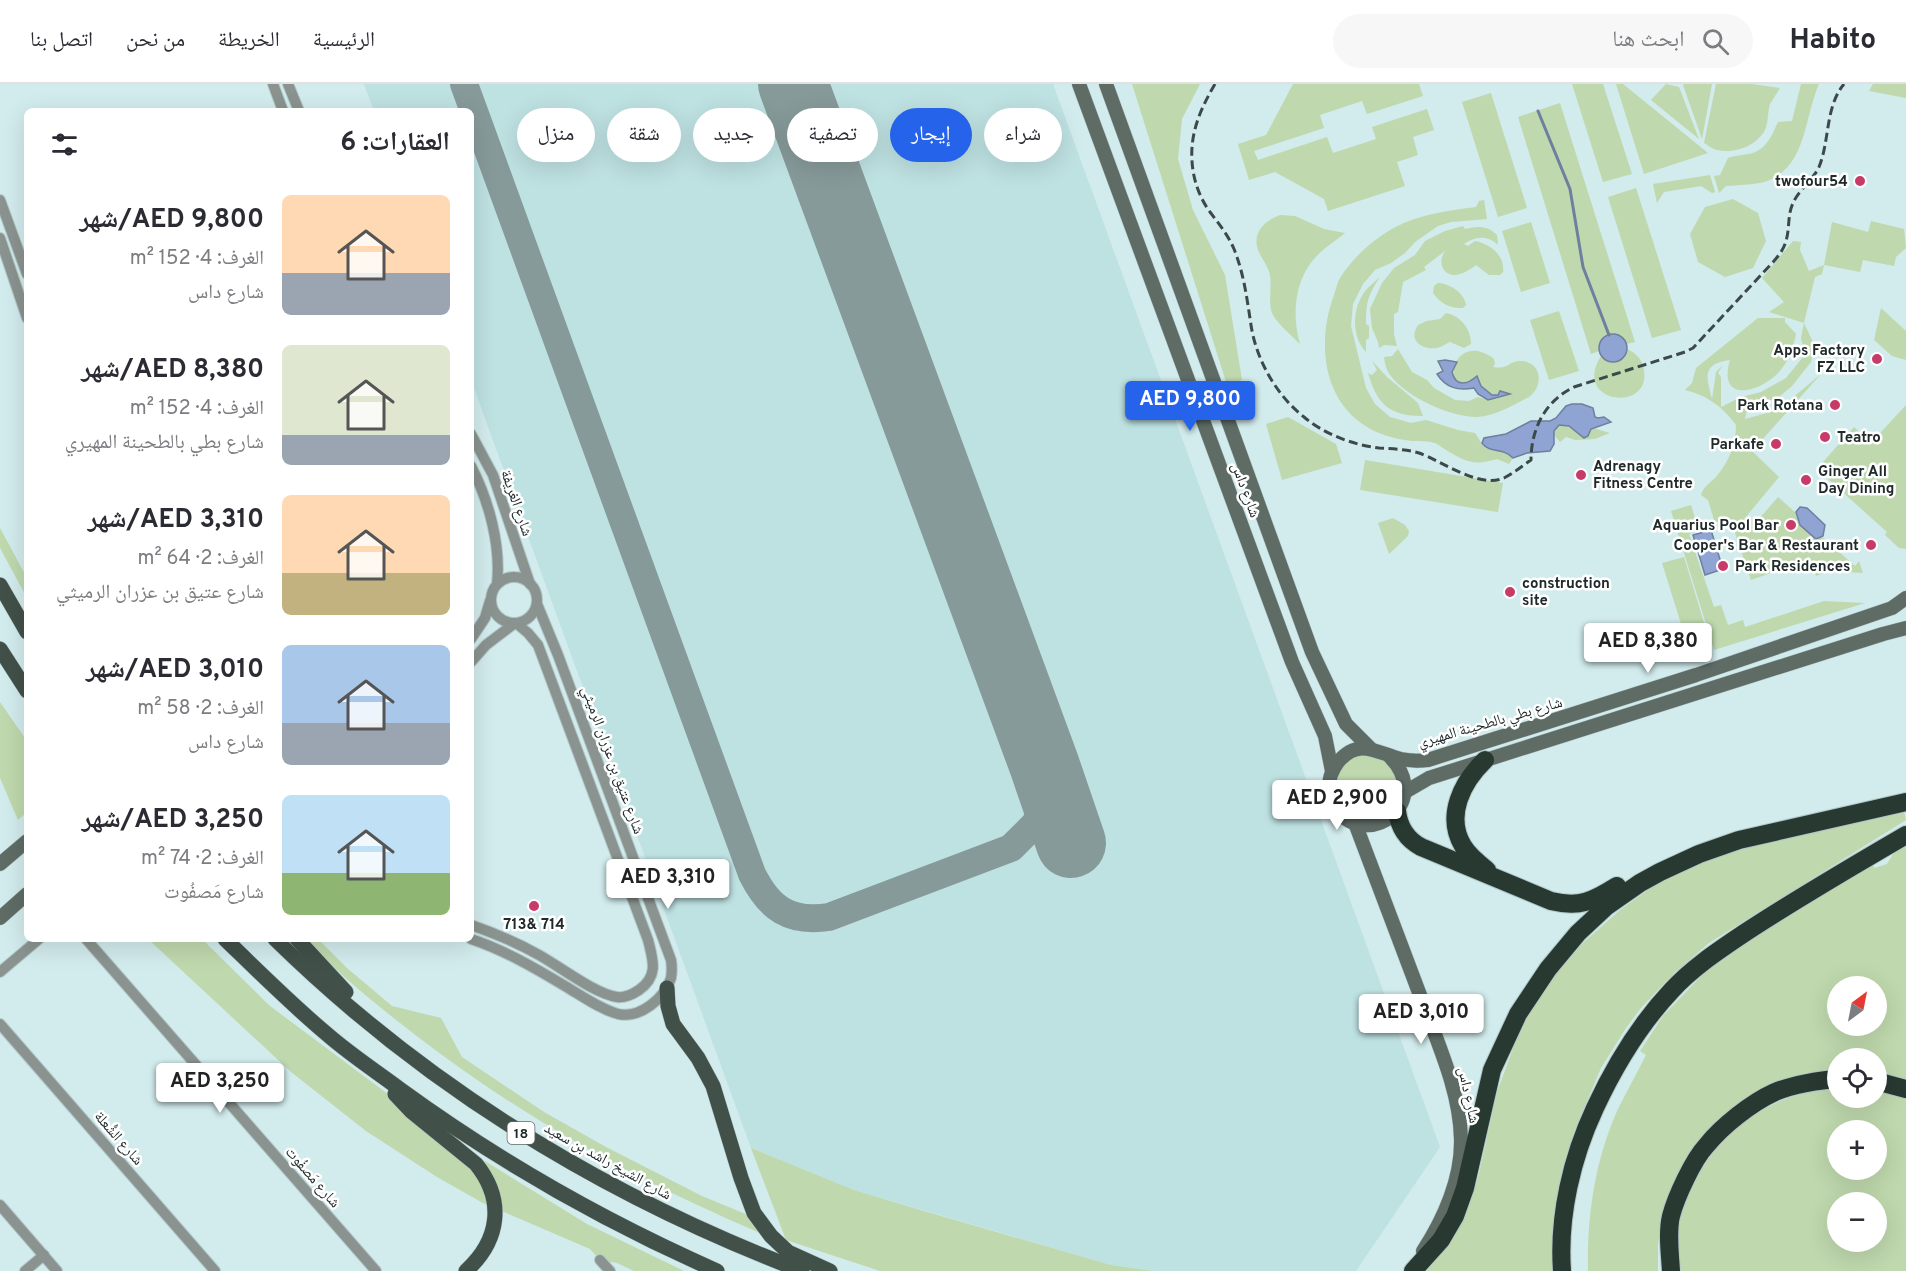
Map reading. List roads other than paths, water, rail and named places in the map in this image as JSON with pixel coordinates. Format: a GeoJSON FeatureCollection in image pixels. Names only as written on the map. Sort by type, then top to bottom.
{"type":"FeatureCollection","features":[{"type":"Feature","properties":{"kind":"highway"},"geometry":{"type":"LineString","coordinates":[[1485,760],[1472,774],[1462,791],[1457,808],[1456,824],[1460,840],[1468,853],[1497,879]]}},
{"type":"Feature","properties":{"kind":"highway"},"geometry":{"type":"LineString","coordinates":[[1412,1271],[1441,1240],[1455,1216],[1465,1188],[1492,1070],[1518,1014],[1548,969],[1578,933],[1608,906],[1660,872],[1699,854],[1739,840],[1906,802]]}},
{"type":"Feature","properties":{"kind":"highway"},"geometry":{"type":"LineString","coordinates":[[1397,811],[1401,827],[1415,843],[1551,901],[1568,904],[1581,903],[1603,895],[1647,868],[1699,844],[1753,828],[1796,826]]}},
{"type":"Feature","properties":{"kind":"highway"},"geometry":{"type":"LineString","coordinates":[[1562,1271],[1564,1213],[1578,1150],[1609,1078],[1635,1035],[1672,990],[1721,949],[1766,919],[1906,835]]}},
{"type":"Feature","properties":{"kind":"highway"},"geometry":{"type":"LineString","coordinates":[[1671,1271],[1669,1247],[1671,1216],[1686,1179],[1705,1146],[1738,1115],[1775,1092],[1827,1080]]}},
{"type":"Feature","properties":{"kind":"highway"},"geometry":{"type":"LineString","coordinates":[[1887,1084],[1906,1089]]}},
{"type":"Feature","properties":{"kind":"main road"},"geometry":{"type":"LineString","coordinates":[[0,585],[24,627]]}},
{"type":"Feature","properties":{"kind":"main road"},"geometry":{"type":"LineString","coordinates":[[0,649],[24,686]]}},
{"type":"Feature","properties":{"kind":"main road","name":"18"},"geometry":{"type":"LineString","coordinates":[[228,942],[330,1037],[466,1136],[529,1175],[659,1245],[717,1271]]}},
{"type":"Feature","properties":{"kind":"main road","name":"شارع الشيخ راشد بن سعيد"},"geometry":{"type":"LineString","coordinates":[[278,942],[390,1041],[469,1100],[535,1142],[607,1183],[715,1236],[802,1271]]}},
{"type":"Feature","properties":{"kind":"main road"},"geometry":{"type":"LineString","coordinates":[[300,942],[390,1041]]}},
{"type":"Feature","properties":{"kind":"main road"},"geometry":{"type":"LineString","coordinates":[[667,988],[668,1006],[673,1024],[698,1058],[713,1086],[754,1213],[771,1236],[788,1252],[830,1271]]}},
{"type":"Feature","properties":{"kind":"main road"},"geometry":{"type":"LineString","coordinates":[[382,1076],[412,1112],[476,1164],[490,1186],[496,1212],[492,1232],[483,1251],[466,1271]]}},
{"type":"Feature","properties":{"kind":"street"},"geometry":{"type":"LineString","coordinates":[[273,84],[282,108]]}},
{"type":"Feature","properties":{"kind":"street"},"geometry":{"type":"LineString","coordinates":[[288,84],[298,108]]}},
{"type":"Feature","properties":{"kind":"street","name":"شارع داس"},"geometry":{"type":"LineString","coordinates":[[1079,84],[1292,662],[1325,736],[1332,771]]}},
{"type":"Feature","properties":{"kind":"street","name":"شارع داس"},"geometry":{"type":"LineString","coordinates":[[1106,84],[1312,652],[1346,724],[1371,749]]}},
{"type":"Feature","properties":{"kind":"street"},"geometry":{"type":"LineString","coordinates":[[0,200],[24,266]]}},
{"type":"Feature","properties":{"kind":"street"},"geometry":{"type":"LineString","coordinates":[[0,238],[24,309]]}},
{"type":"Feature","properties":{"kind":"street","name":"شارع الغريفة"},"geometry":{"type":"LineString","coordinates":[[474,440],[493,475],[530,584]]}},
{"type":"Feature","properties":{"kind":"street","name":"شارع الغريفة"},"geometry":{"type":"LineString","coordinates":[[474,472],[498,552],[497,584]]}},
{"type":"Feature","properties":{"kind":"street"},"geometry":{"type":"LineString","coordinates":[[474,634],[485,618],[497,584],[503,580],[517,578],[530,584],[537,604],[531,615],[515,623],[486,645],[474,659]]}},
{"type":"Feature","properties":{"kind":"street"},"geometry":{"type":"LineString","coordinates":[[491,598],[495,613],[507,622],[515,623]]}},
{"type":"Feature","properties":{"kind":"street","name":"شارع بطي بالطحينة المهيري"},"geometry":{"type":"LineString","coordinates":[[1389,755],[1407,760],[1421,760],[1481,744],[1707,672],[1892,608],[1906,598]]}},
{"type":"Feature","properties":{"kind":"street","name":"شارع عتيق بن عزران الرميثي"},"geometry":{"type":"LineString","coordinates":[[537,604],[562,665],[671,960],[671,978],[667,988]]}},
{"type":"Feature","properties":{"kind":"street","name":"شارع عتيق بن عزران الرميثي"},"geometry":{"type":"LineString","coordinates":[[474,926],[537,954],[603,992],[618,997],[634,994],[645,986],[651,977],[653,968],[648,940],[538,645],[515,623]]}},
{"type":"Feature","properties":{"kind":"street"},"geometry":{"type":"LineString","coordinates":[[1405,792],[1429,778],[1906,628]]}},
{"type":"Feature","properties":{"kind":"street"},"geometry":{"type":"LineString","coordinates":[[1371,749],[1389,755],[1398,764],[1404,775],[1405,792],[1397,811],[1387,820],[1363,825],[1340,814],[1332,804],[1329,779],[1342,758],[1352,751],[1371,749]]}},
{"type":"Feature","properties":{"kind":"street","name":"شارع داس"},"geometry":{"type":"LineString","coordinates":[[1355,823],[1445,1063],[1458,1109],[1461,1140],[1456,1181],[1432,1237],[1412,1271]]}},
{"type":"Feature","properties":{"kind":"street"},"geometry":{"type":"LineString","coordinates":[[0,864],[24,844]]}},
{"type":"Feature","properties":{"kind":"street"},"geometry":{"type":"LineString","coordinates":[[0,918],[24,897]]}},
{"type":"Feature","properties":{"kind":"street"},"geometry":{"type":"LineString","coordinates":[[474,940],[530,965],[620,1014],[629,1015],[642,1011],[667,988]]}},
{"type":"Feature","properties":{"kind":"street"},"geometry":{"type":"LineString","coordinates":[[0,972],[35,942]]}},
{"type":"Feature","properties":{"kind":"street","name":"شارع مَصفُوت"},"geometry":{"type":"LineString","coordinates":[[89,942],[376,1271]]}},
{"type":"Feature","properties":{"kind":"street","name":"شارع الشُّعلة"},"geometry":{"type":"LineString","coordinates":[[0,1024],[215,1271]]}},
{"type":"Feature","properties":{"kind":"street"},"geometry":{"type":"LineString","coordinates":[[0,1205],[57,1271]]}},
{"type":"Feature","properties":{"kind":"street"},"geometry":{"type":"LineString","coordinates":[[25,1271],[44,1255]]}},
{"type":"Feature","properties":{"kind":"street"},"geometry":{"type":"LineString","coordinates":[[600,1260],[610,1271]]}},
{"type":"Feature","properties":{"kind":"water"},"geometry":{"type":"Polygon","coordinates":[[[1613,334],[1623,338],[1627,348],[1623,358],[1613,362],[1603,358],[1599,348],[1603,338],[1613,334]]]}},
{"type":"Feature","properties":{"kind":"water"},"geometry":{"type":"Polygon","coordinates":[[[1438,361],[1457,362],[1452,372],[1459,382],[1470,381],[1477,376],[1481,386],[1492,395],[1498,395],[1500,391],[1510,394],[1488,400],[1478,394],[1474,388],[1458,389],[1448,385],[1437,374],[1443,371],[1438,361]]]}},
{"type":"Feature","properties":{"kind":"water"},"geometry":{"type":"Polygon","coordinates":[[[1582,404],[1593,408],[1595,417],[1604,417],[1611,422],[1591,429],[1588,436],[1584,438],[1569,426],[1559,425],[1554,431],[1554,444],[1550,451],[1527,453],[1513,458],[1482,443],[1484,438],[1506,434],[1531,421],[1550,421],[1556,418],[1566,406],[1582,404]]]}},
{"type":"Feature","properties":{"kind":"water"},"geometry":{"type":"Polygon","coordinates":[[[1800,507],[1807,508],[1825,525],[1823,536],[1816,539],[1800,525],[1796,512],[1800,507]]]}},
{"type":"Feature","properties":{"kind":"water"},"geometry":{"type":"Polygon","coordinates":[[[1711,530],[1723,569],[1705,575],[1693,535],[1711,530]]]}},
{"type":"Feature","properties":{"kind":"waterway"},"geometry":{"type":"LineString","coordinates":[[1538,111],[1570,189],[1583,267],[1609,335]]}},
{"type":"Feature","properties":{"kind":"railway"},"geometry":{"type":"LineString","coordinates":[[1215,84],[1201,111],[1195,130],[1192,150],[1194,174],[1203,200],[1234,249],[1243,277],[1257,351],[1276,387],[1304,417],[1320,429],[1339,438],[1369,447],[1419,453],[1461,473],[1483,480],[1504,478],[1531,460],[1537,427],[1548,408],[1564,393],[1574,387],[1693,348],[1774,261],[1785,244],[1790,211],[1794,201],[1819,167],[1834,103],[1844,84]]}},
{"type":"Feature","properties":{"kind":"place","name":"twofour54"},"geometry":{"type":"Point","coordinates":[1860,181]}},
{"type":"Feature","properties":{"kind":"place","name":"Apps Factory FZ LLC"},"geometry":{"type":"Point","coordinates":[1877,359]}},
{"type":"Feature","properties":{"kind":"place","name":"Park Rotana"},"geometry":{"type":"Point","coordinates":[1835,405]}},
{"type":"Feature","properties":{"kind":"place","name":"Teatro"},"geometry":{"type":"Point","coordinates":[1825,437]}},
{"type":"Feature","properties":{"kind":"place","name":"Parkafe"},"geometry":{"type":"Point","coordinates":[1776,444]}},
{"type":"Feature","properties":{"kind":"place","name":"Adrenagy Fitness Centre"},"geometry":{"type":"Point","coordinates":[1581,475]}},
{"type":"Feature","properties":{"kind":"place","name":"Ginger All Day Dining"},"geometry":{"type":"Point","coordinates":[1806,480]}},
{"type":"Feature","properties":{"kind":"place","name":"Aquarius Pool Bar"},"geometry":{"type":"Point","coordinates":[1791,525]}},
{"type":"Feature","properties":{"kind":"place","name":"Cooper's Bar & Restaurant"},"geometry":{"type":"Point","coordinates":[1871,545]}},
{"type":"Feature","properties":{"kind":"place","name":"Park Residences"},"geometry":{"type":"Point","coordinates":[1723,566]}},
{"type":"Feature","properties":{"kind":"place","name":"construction site"},"geometry":{"type":"Point","coordinates":[1510,592]}},
{"type":"Feature","properties":{"kind":"place","name":"713& 714"},"geometry":{"type":"Point","coordinates":[534,906]}}]}
